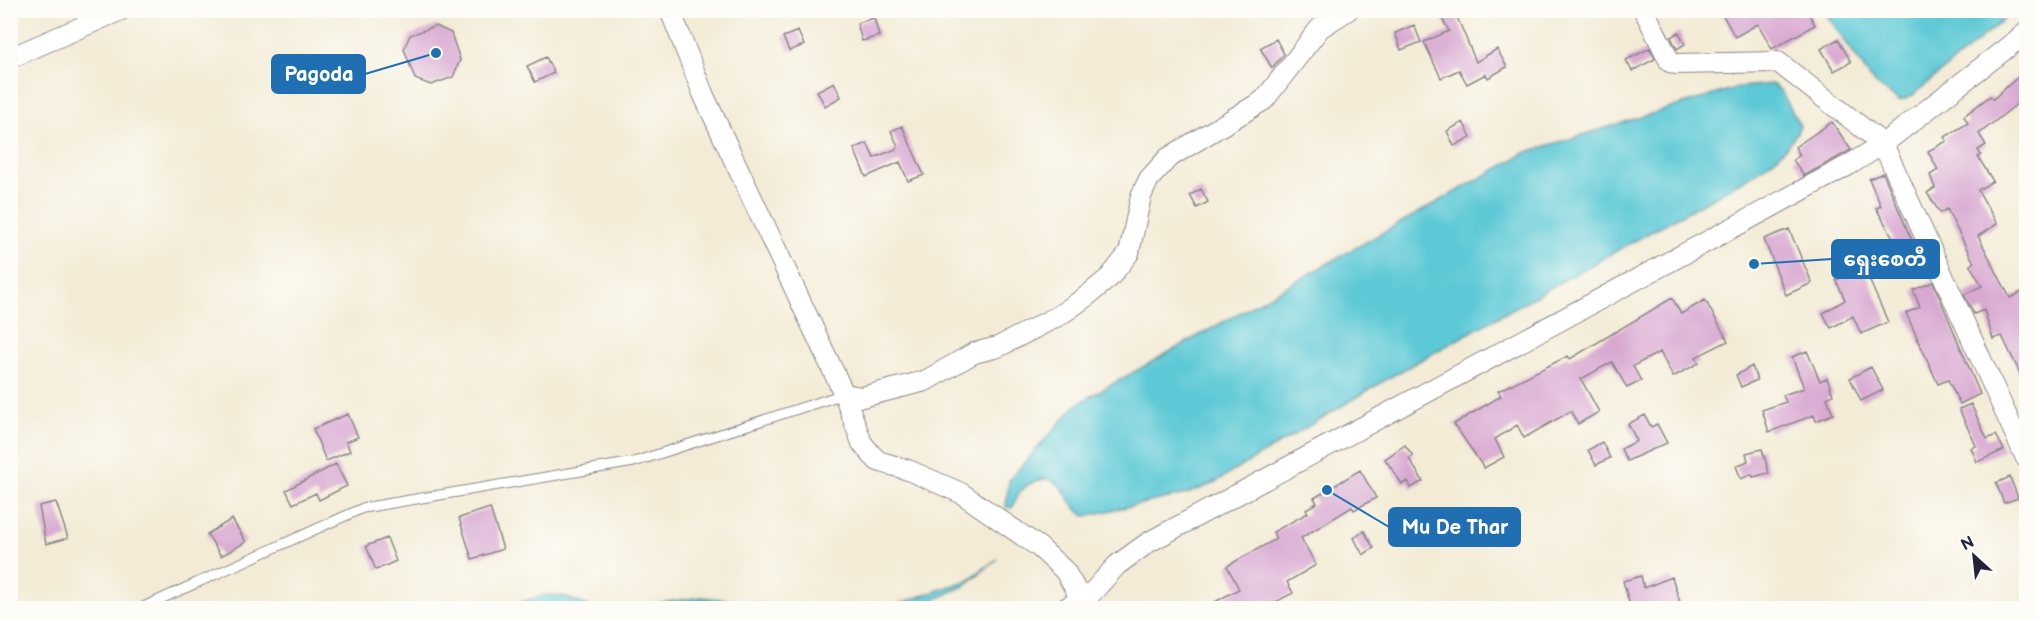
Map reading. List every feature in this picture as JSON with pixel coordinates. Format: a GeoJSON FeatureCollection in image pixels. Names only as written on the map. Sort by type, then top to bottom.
{"type":"FeatureCollection","features":[{"type":"Feature","properties":{"kind":"street"},"geometry":{"type":"LineString","coordinates":[[10,58],[121,10]]}},
{"type":"Feature","properties":{"kind":"street"},"geometry":{"type":"LineString","coordinates":[[670,10],[704,96],[844,394],[862,443],[878,461],[961,494],[1029,540],[1065,571],[1078,606],[1130,554],[1169,531],[1833,174],[1883,144],[2026,33]]}},
{"type":"Feature","properties":{"kind":"street"},"geometry":{"type":"LineString","coordinates":[[844,394],[862,397],[925,381],[974,353],[998,347],[1060,315],[1087,296],[1110,277],[1130,253],[1142,196],[1149,179],[1168,158],[1264,100],[1320,28],[1348,10]]}},
{"type":"Feature","properties":{"kind":"street"},"geometry":{"type":"LineString","coordinates":[[1644,10],[1670,62],[1676,64],[1778,62],[1883,144],[2026,458]]}},
{"type":"Feature","properties":{"kind":"lane"},"geometry":{"type":"LineString","coordinates":[[141,609],[363,508],[634,462],[844,394]]}},
{"type":"Feature","properties":{"kind":"water"},"geometry":{"type":"Polygon","coordinates":[[[1827,10],[2014,11],[1912,96],[1899,101],[1873,82],[1827,15],[1827,10]]]}},
{"type":"Feature","properties":{"kind":"water"},"geometry":{"type":"Polygon","coordinates":[[[1772,84],[1781,91],[1800,126],[1791,142],[1773,160],[1751,176],[1392,376],[1212,484],[1187,494],[1085,516],[1073,505],[1058,485],[1052,480],[1045,479],[1027,485],[1012,508],[1006,507],[1009,480],[1075,406],[1527,152],[1739,87],[1772,84]]]}},
{"type":"Feature","properties":{"kind":"water"},"geometry":{"type":"Polygon","coordinates":[[[997,559],[964,586],[916,608],[887,608],[968,580],[997,559]]]}},
{"type":"Feature","properties":{"kind":"water"},"geometry":{"type":"Polygon","coordinates":[[[544,595],[563,596],[590,607],[623,608],[504,608],[544,595]]]}},
{"type":"Feature","properties":{"kind":"water"},"geometry":{"type":"Polygon","coordinates":[[[702,597],[796,608],[623,608],[702,597]]]}},
{"type":"Feature","properties":{"kind":"building"},"geometry":{"type":"Polygon","coordinates":[[[1437,10],[1454,10],[1476,62],[1497,49],[1507,67],[1488,78],[1486,74],[1467,84],[1459,70],[1441,78],[1424,42],[1449,31],[1437,10]]]}},
{"type":"Feature","properties":{"kind":"building"},"geometry":{"type":"Polygon","coordinates":[[[1720,10],[1807,10],[1815,25],[1772,49],[1758,24],[1735,37],[1720,10]]]}},
{"type":"Feature","properties":{"kind":"building"},"geometry":{"type":"Polygon","coordinates":[[[874,18],[879,36],[862,41],[857,23],[874,18]]]}},
{"type":"Feature","properties":{"kind":"building"},"geometry":{"type":"Polygon","coordinates":[[[1414,25],[1421,42],[1401,50],[1395,33],[1414,25]]]}},
{"type":"Feature","properties":{"kind":"building"},"geometry":{"type":"Polygon","coordinates":[[[436,26],[451,33],[460,60],[453,77],[431,85],[415,79],[404,49],[410,35],[436,26]]]}},
{"type":"Feature","properties":{"kind":"building"},"geometry":{"type":"Polygon","coordinates":[[[798,31],[804,45],[789,51],[783,37],[798,31]]]}},
{"type":"Feature","properties":{"kind":"building"},"geometry":{"type":"Polygon","coordinates":[[[1679,32],[1685,44],[1677,49],[1671,37],[1679,32]]]}},
{"type":"Feature","properties":{"kind":"building"},"geometry":{"type":"Polygon","coordinates":[[[1276,39],[1284,54],[1272,68],[1260,48],[1276,39]]]}},
{"type":"Feature","properties":{"kind":"building"},"geometry":{"type":"Polygon","coordinates":[[[1838,39],[1851,62],[1834,71],[1821,49],[1838,39]]]}},
{"type":"Feature","properties":{"kind":"building"},"geometry":{"type":"Polygon","coordinates":[[[1650,48],[1655,59],[1632,71],[1626,60],[1650,48]]]}},
{"type":"Feature","properties":{"kind":"building"},"geometry":{"type":"Polygon","coordinates":[[[546,57],[554,73],[535,82],[527,66],[546,57]]]}},
{"type":"Feature","properties":{"kind":"building"},"geometry":{"type":"Polygon","coordinates":[[[2026,70],[2026,97],[1979,134],[1986,145],[1978,150],[1981,155],[1978,157],[1993,181],[1978,190],[1997,224],[1978,236],[2010,298],[2026,290],[2026,386],[2002,336],[1993,339],[1984,310],[1974,314],[1964,294],[1982,286],[1970,265],[1974,263],[1947,209],[1940,213],[1927,193],[1935,188],[1930,175],[1938,170],[1928,151],[1947,141],[1945,137],[1968,123],[1964,116],[1990,96],[1993,99],[2026,70]]]}},
{"type":"Feature","properties":{"kind":"building"},"geometry":{"type":"Polygon","coordinates":[[[834,82],[841,97],[825,106],[817,91],[834,82]]]}},
{"type":"Feature","properties":{"kind":"building"},"geometry":{"type":"Polygon","coordinates":[[[1463,122],[1471,137],[1454,146],[1447,131],[1463,122]]]}},
{"type":"Feature","properties":{"kind":"building"},"geometry":{"type":"Polygon","coordinates":[[[1832,122],[1851,150],[1804,176],[1793,160],[1800,155],[1795,147],[1832,122]]]}},
{"type":"Feature","properties":{"kind":"building"},"geometry":{"type":"Polygon","coordinates":[[[902,126],[924,175],[908,181],[900,162],[866,177],[854,149],[867,143],[874,158],[896,149],[898,146],[891,131],[902,126]]]}},
{"type":"Feature","properties":{"kind":"building"},"geometry":{"type":"Polygon","coordinates":[[[1883,173],[1919,257],[1900,266],[1888,241],[1894,239],[1876,208],[1881,206],[1869,179],[1883,173]]]}},
{"type":"Feature","properties":{"kind":"building"},"geometry":{"type":"Polygon","coordinates":[[[1201,189],[1208,202],[1197,208],[1190,195],[1201,189]]]}},
{"type":"Feature","properties":{"kind":"building"},"geometry":{"type":"Polygon","coordinates":[[[1789,229],[1812,283],[1786,295],[1764,239],[1789,229]]]}},
{"type":"Feature","properties":{"kind":"building"},"geometry":{"type":"Polygon","coordinates":[[[1864,268],[1888,322],[1861,334],[1853,316],[1831,328],[1823,313],[1845,300],[1836,280],[1864,268]]]}},
{"type":"Feature","properties":{"kind":"building"},"geometry":{"type":"Polygon","coordinates":[[[1933,282],[1980,394],[1960,404],[1948,380],[1938,384],[1906,313],[1920,307],[1913,290],[1933,282]]]}},
{"type":"Feature","properties":{"kind":"building"},"geometry":{"type":"Polygon","coordinates":[[[1672,298],[1681,314],[1705,300],[1728,341],[1696,357],[1699,363],[1673,377],[1660,352],[1633,366],[1641,381],[1627,388],[1612,362],[1581,379],[1599,412],[1578,424],[1571,411],[1524,438],[1517,425],[1495,439],[1504,457],[1484,468],[1454,424],[1501,396],[1498,391],[1568,356],[1570,359],[1672,298]]]}},
{"type":"Feature","properties":{"kind":"building"},"geometry":{"type":"Polygon","coordinates":[[[1807,351],[1820,381],[1827,378],[1833,395],[1827,398],[1833,414],[1816,421],[1814,415],[1769,432],[1762,410],[1786,402],[1783,395],[1804,388],[1792,357],[1807,351]]]}},
{"type":"Feature","properties":{"kind":"building"},"geometry":{"type":"Polygon","coordinates":[[[1752,366],[1757,380],[1741,387],[1736,375],[1752,366]]]}},
{"type":"Feature","properties":{"kind":"building"},"geometry":{"type":"Polygon","coordinates":[[[1871,367],[1883,390],[1861,401],[1850,378],[1871,367]]]}},
{"type":"Feature","properties":{"kind":"building"},"geometry":{"type":"Polygon","coordinates":[[[1971,404],[1987,439],[1996,435],[2004,450],[1977,462],[1971,448],[1976,446],[1959,409],[1971,404]]]}},
{"type":"Feature","properties":{"kind":"building"},"geometry":{"type":"Polygon","coordinates":[[[348,414],[358,437],[346,442],[350,451],[326,461],[313,429],[348,414]]]}},
{"type":"Feature","properties":{"kind":"building"},"geometry":{"type":"Polygon","coordinates":[[[1645,415],[1651,427],[1657,424],[1667,443],[1627,461],[1621,449],[1637,441],[1628,424],[1645,415]]]}},
{"type":"Feature","properties":{"kind":"building"},"geometry":{"type":"Polygon","coordinates":[[[1602,442],[1610,458],[1596,465],[1588,450],[1602,442]]]}},
{"type":"Feature","properties":{"kind":"building"},"geometry":{"type":"Polygon","coordinates":[[[1405,445],[1413,456],[1409,459],[1423,481],[1411,488],[1408,481],[1402,484],[1385,459],[1405,445]]]}},
{"type":"Feature","properties":{"kind":"building"},"geometry":{"type":"Polygon","coordinates":[[[1762,449],[1769,473],[1753,477],[1752,474],[1741,479],[1736,466],[1748,461],[1746,453],[1762,449]]]}},
{"type":"Feature","properties":{"kind":"building"},"geometry":{"type":"Polygon","coordinates":[[[336,464],[347,486],[319,500],[316,493],[293,504],[286,490],[336,464]]]}},
{"type":"Feature","properties":{"kind":"building"},"geometry":{"type":"Polygon","coordinates":[[[1360,470],[1376,498],[1354,510],[1352,507],[1301,538],[1316,565],[1287,582],[1293,593],[1262,609],[1202,609],[1239,589],[1227,566],[1276,539],[1273,532],[1308,513],[1306,509],[1317,503],[1314,498],[1360,470]]]}},
{"type":"Feature","properties":{"kind":"building"},"geometry":{"type":"Polygon","coordinates":[[[2010,477],[2018,498],[2004,503],[1996,483],[2010,477]]]}},
{"type":"Feature","properties":{"kind":"building"},"geometry":{"type":"Polygon","coordinates":[[[56,502],[68,538],[46,544],[39,506],[56,502]]]}},
{"type":"Feature","properties":{"kind":"building"},"geometry":{"type":"Polygon","coordinates":[[[490,508],[503,549],[472,559],[459,518],[490,508]]]}},
{"type":"Feature","properties":{"kind":"building"},"geometry":{"type":"Polygon","coordinates":[[[232,519],[246,542],[221,556],[207,534],[232,519]]]}},
{"type":"Feature","properties":{"kind":"building"},"geometry":{"type":"Polygon","coordinates":[[[1364,531],[1374,548],[1363,555],[1354,538],[1364,531]]]}},
{"type":"Feature","properties":{"kind":"building"},"geometry":{"type":"Polygon","coordinates":[[[387,538],[396,561],[376,570],[366,546],[387,538]]]}},
{"type":"Feature","properties":{"kind":"building"},"geometry":{"type":"Polygon","coordinates":[[[1641,576],[1644,588],[1672,577],[1682,609],[1631,609],[1623,581],[1641,576]]]}},
{"type":"Feature","properties":{"kind":"place","name":"Pagoda"},"geometry":{"type":"Point","coordinates":[436,53]}},
{"type":"Feature","properties":{"kind":"place","name":"ရှေးစေတီ"},"geometry":{"type":"Point","coordinates":[1754,264]}},
{"type":"Feature","properties":{"kind":"place","name":"Mu De Thar"},"geometry":{"type":"Point","coordinates":[1327,490]}}]}
